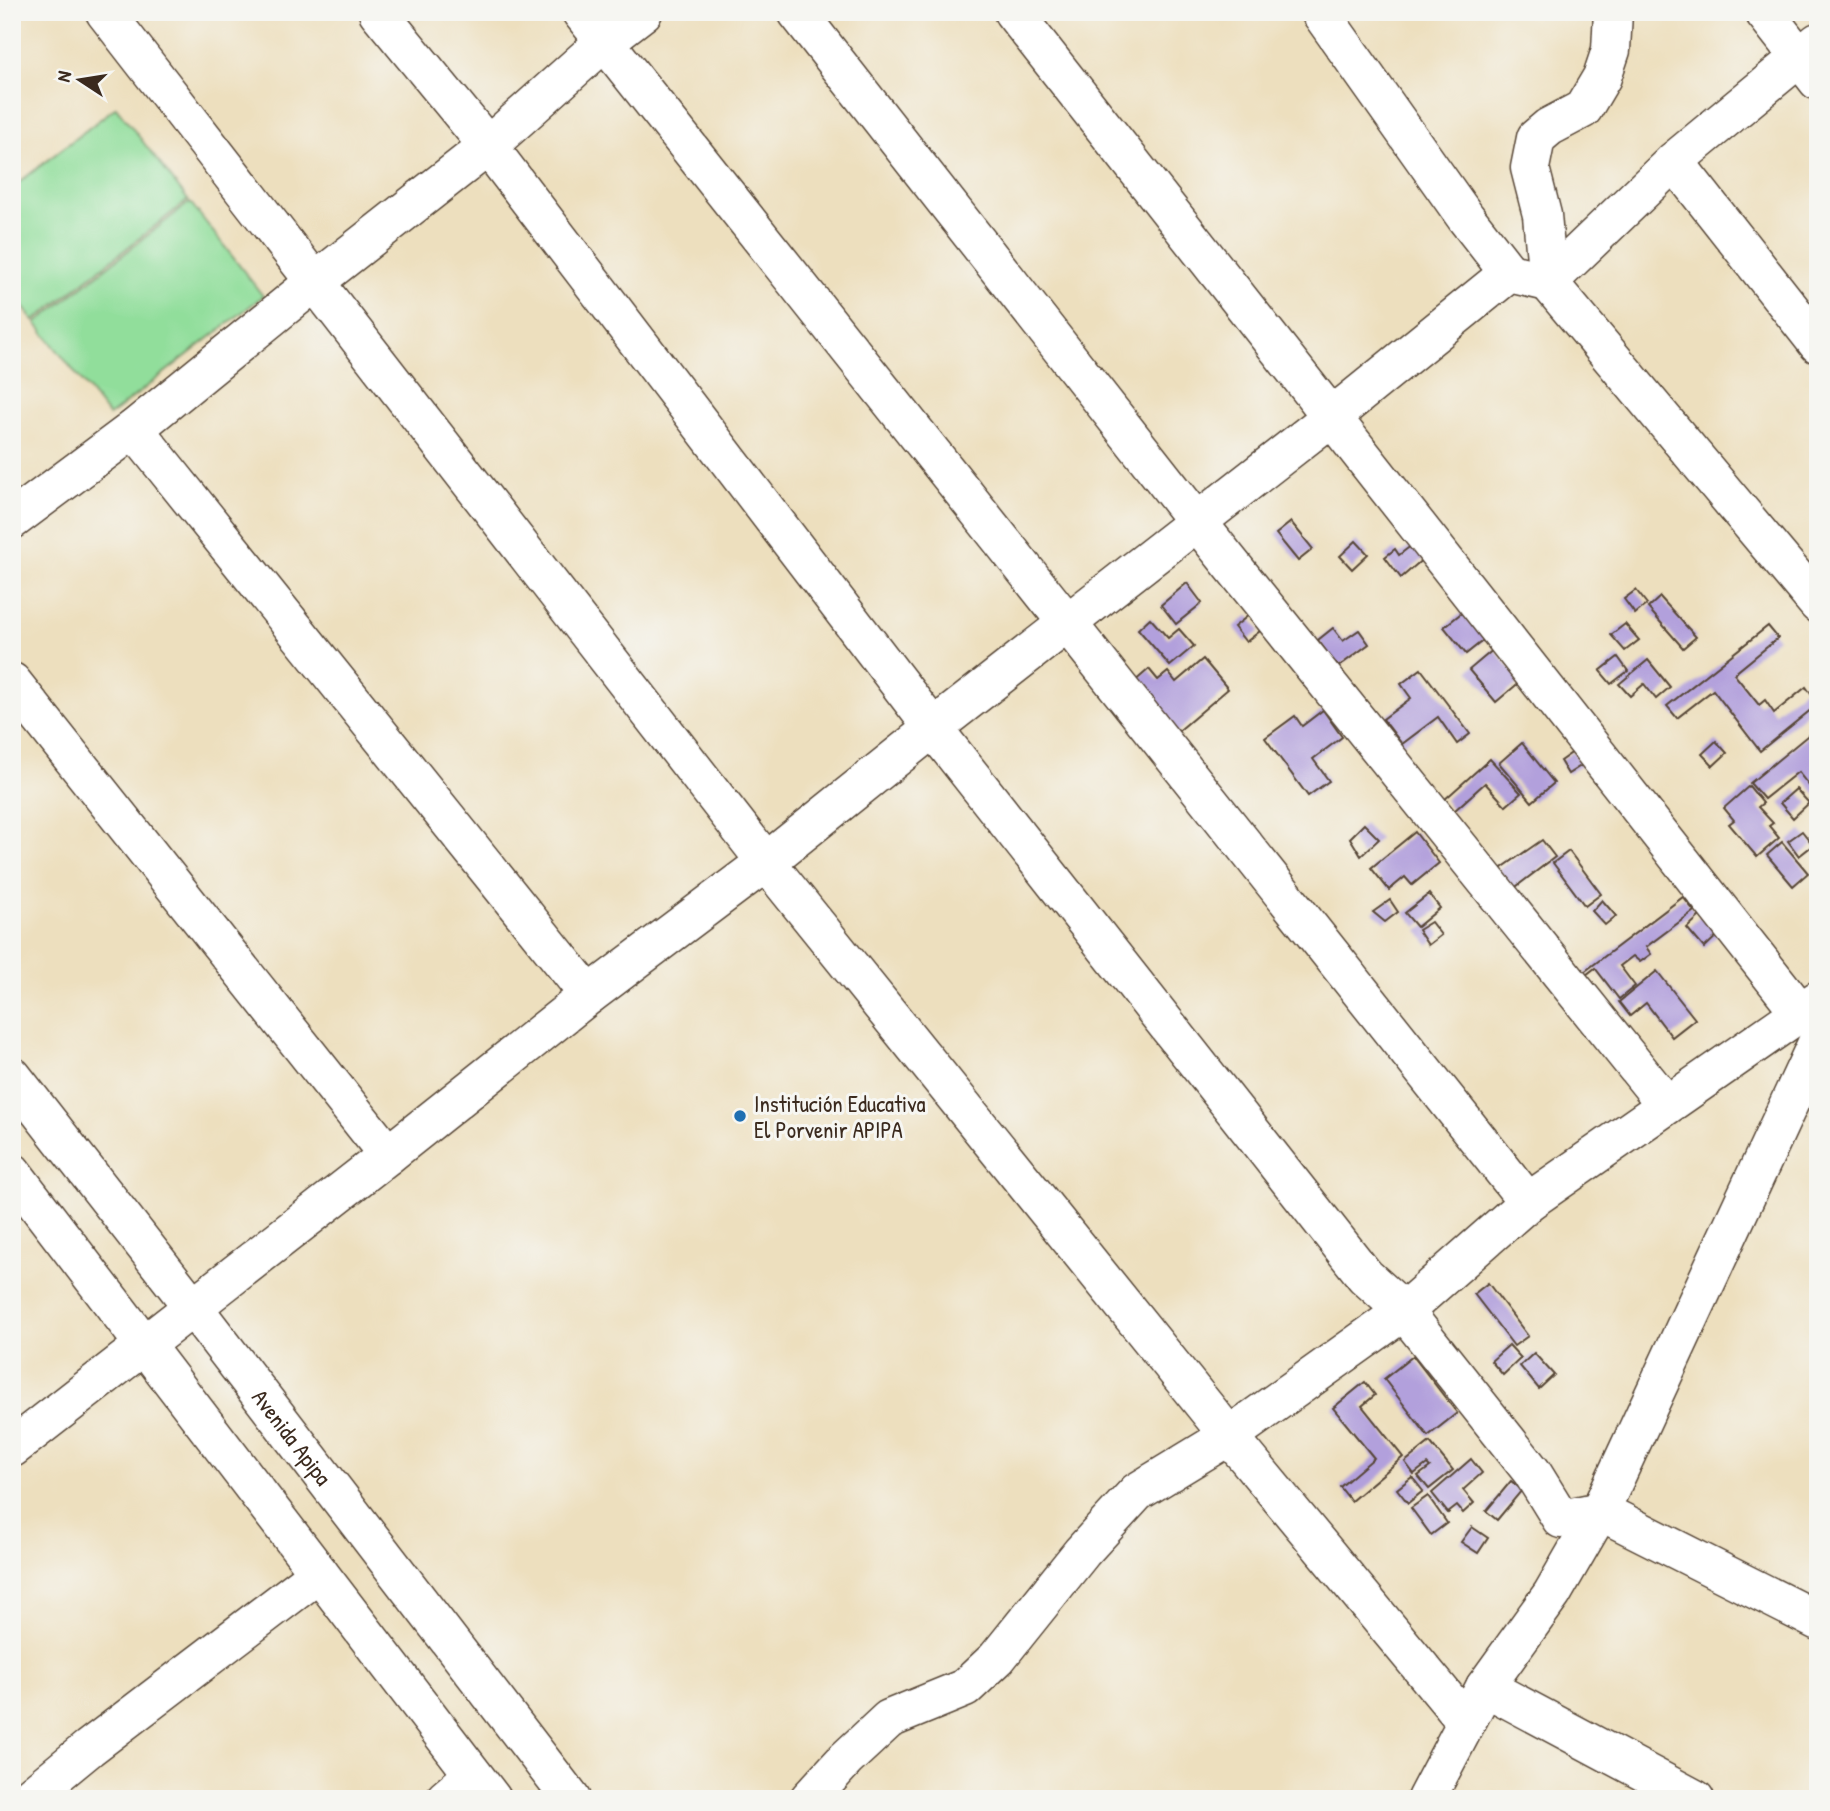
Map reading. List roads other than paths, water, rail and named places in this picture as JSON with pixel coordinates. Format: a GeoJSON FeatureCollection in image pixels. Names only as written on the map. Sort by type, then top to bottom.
{"type":"FeatureCollection","features":[{"type":"Feature","properties":{"kind":"street"},"geometry":{"type":"LineString","coordinates":[[105,12],[766,862],[1229,1436],[1466,1722]]}},
{"type":"Feature","properties":{"kind":"street"},"geometry":{"type":"LineString","coordinates":[[378,12],[488,146],[933,728],[1365,1276],[1405,1311],[1532,1472],[1561,1519],[1600,1511],[1818,1621]]}},
{"type":"Feature","properties":{"kind":"street"},"geometry":{"type":"LineString","coordinates":[[581,12],[1528,1202]]}},
{"type":"Feature","properties":{"kind":"street"},"geometry":{"type":"LineString","coordinates":[[12,520],[134,429],[488,146],[604,42],[643,12]]}},
{"type":"Feature","properties":{"kind":"street"},"geometry":{"type":"LineString","coordinates":[[797,12],[1198,523],[1666,1104]]}},
{"type":"Feature","properties":{"kind":"street"},"geometry":{"type":"LineString","coordinates":[[1013,12],[1813,1035]]}},
{"type":"Feature","properties":{"kind":"street"},"geometry":{"type":"LineString","coordinates":[[1320,12],[1509,274],[1548,282]]}},
{"type":"Feature","properties":{"kind":"street"},"geometry":{"type":"LineString","coordinates":[[1613,12],[1611,50],[1602,77],[1583,109],[1549,127],[1536,138],[1531,168],[1542,215],[1548,282],[1818,604]]}},
{"type":"Feature","properties":{"kind":"street"},"geometry":{"type":"LineString","coordinates":[[1548,282],[1674,161],[1811,60],[1764,12]]}},
{"type":"Feature","properties":{"kind":"street"},"geometry":{"type":"LineString","coordinates":[[1674,161],[1818,344]]}},
{"type":"Feature","properties":{"kind":"street"},"geometry":{"type":"LineString","coordinates":[[12,1448],[589,995],[766,862],[933,728],[1331,418],[1509,274]]}},
{"type":"Feature","properties":{"kind":"street"},"geometry":{"type":"LineString","coordinates":[[134,429],[589,995]]}},
{"type":"Feature","properties":{"kind":"street"},"geometry":{"type":"LineString","coordinates":[[12,682],[388,1155]]}},
{"type":"Feature","properties":{"kind":"street"},"geometry":{"type":"LineString","coordinates":[[809,1799],[846,1759],[889,1719],[965,1688],[997,1658],[1082,1552],[1137,1492],[1229,1436],[1405,1311],[1528,1202],[1666,1104],[1813,1035]]}},
{"type":"Feature","properties":{"kind":"street"},"geometry":{"type":"LineString","coordinates":[[1426,1799],[1485,1687],[1552,1594],[1600,1511],[1813,1035]]}},
{"type":"Feature","properties":{"kind":"street","name":"Avenida Apipa"},"geometry":{"type":"LineString","coordinates":[[12,1076],[571,1799]]}},
{"type":"Feature","properties":{"kind":"street"},"geometry":{"type":"LineString","coordinates":[[12,1172],[319,1573],[470,1791]]}},
{"type":"Feature","properties":{"kind":"street"},"geometry":{"type":"LineString","coordinates":[[27,1799],[100,1739],[319,1573]]}},
{"type":"Feature","properties":{"kind":"street"},"geometry":{"type":"LineString","coordinates":[[1485,1687],[1695,1799]]}},
{"type":"Feature","properties":{"kind":"place","name":"Institución Educativa El Porvenir APIPA"},"geometry":{"type":"Point","coordinates":[740,1116]}}]}
